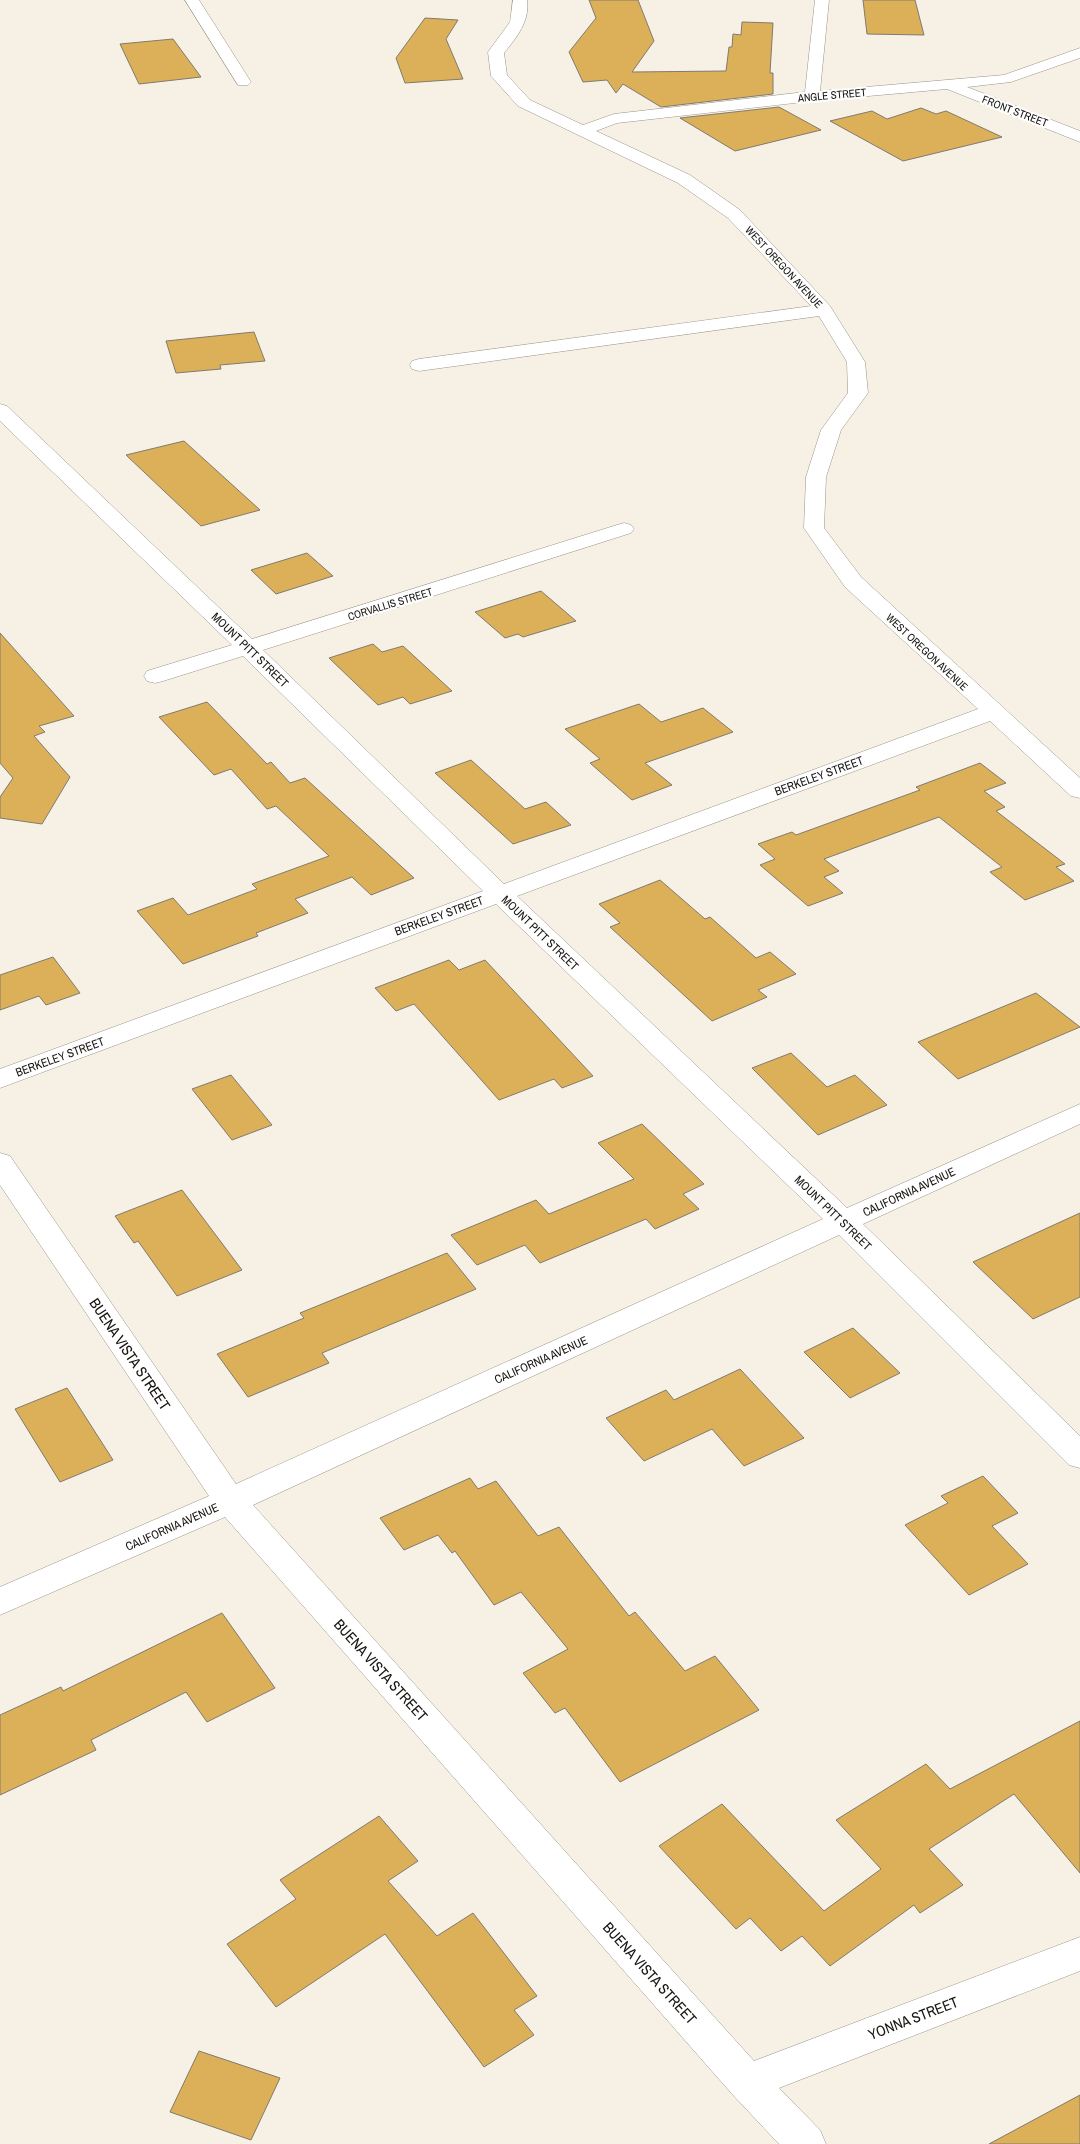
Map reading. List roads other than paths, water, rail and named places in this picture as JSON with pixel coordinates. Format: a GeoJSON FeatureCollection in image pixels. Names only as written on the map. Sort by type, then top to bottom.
{"type":"FeatureCollection","features":[{"type":"Feature","properties":{"kind":"street"},"geometry":{"type":"LineString","coordinates":[[192,0],[243,82]]}},
{"type":"Feature","properties":{"kind":"street","name":"WEST OREGON AVENUE"},"geometry":{"type":"LineString","coordinates":[[520,0],[521,6],[516,29],[496,52],[499,76],[524,103],[684,179],[734,214],[824,310],[856,362],[858,393],[831,430],[816,477],[814,528],[853,582],[1080,791]]}},
{"type":"Feature","properties":{"kind":"street"},"geometry":{"type":"LineString","coordinates":[[812,96],[822,0]]}},
{"type":"Feature","properties":{"kind":"street","name":"ANGLE STREET"},"geometry":{"type":"LineString","coordinates":[[582,130],[614,120],[812,96],[949,86],[1006,79],[1080,53]]}},
{"type":"Feature","properties":{"kind":"street","name":"FRONT STREET"},"geometry":{"type":"LineString","coordinates":[[949,86],[1080,137]]}},
{"type":"Feature","properties":{"kind":"street"},"geometry":{"type":"LineString","coordinates":[[418,365],[824,310]]}},
{"type":"Feature","properties":{"kind":"street","name":"MOUNT PITT STREET"},"geometry":{"type":"LineString","coordinates":[[0,410],[248,648],[499,894],[844,1222],[1080,1456]]}},
{"type":"Feature","properties":{"kind":"street","name":"CORVALLIS STREET"},"geometry":{"type":"LineString","coordinates":[[155,676],[624,528]]}},
{"type":"Feature","properties":{"kind":"street","name":"BERKELEY STREET"},"geometry":{"type":"LineString","coordinates":[[0,1079],[992,712]]}},
{"type":"Feature","properties":{"kind":"street","name":"CALIFORNIA AVENUE"},"geometry":{"type":"LineString","coordinates":[[0,1602],[230,1501],[1080,1113]]}},
{"type":"Feature","properties":{"kind":"street","name":"BUENA VISTA STREET"},"geometry":{"type":"LineString","coordinates":[[0,1163],[230,1501],[746,2082],[806,2144]]}},
{"type":"Feature","properties":{"kind":"street","name":"YONNA STREET"},"geometry":{"type":"LineString","coordinates":[[746,2082],[1080,1954]]}}]}
